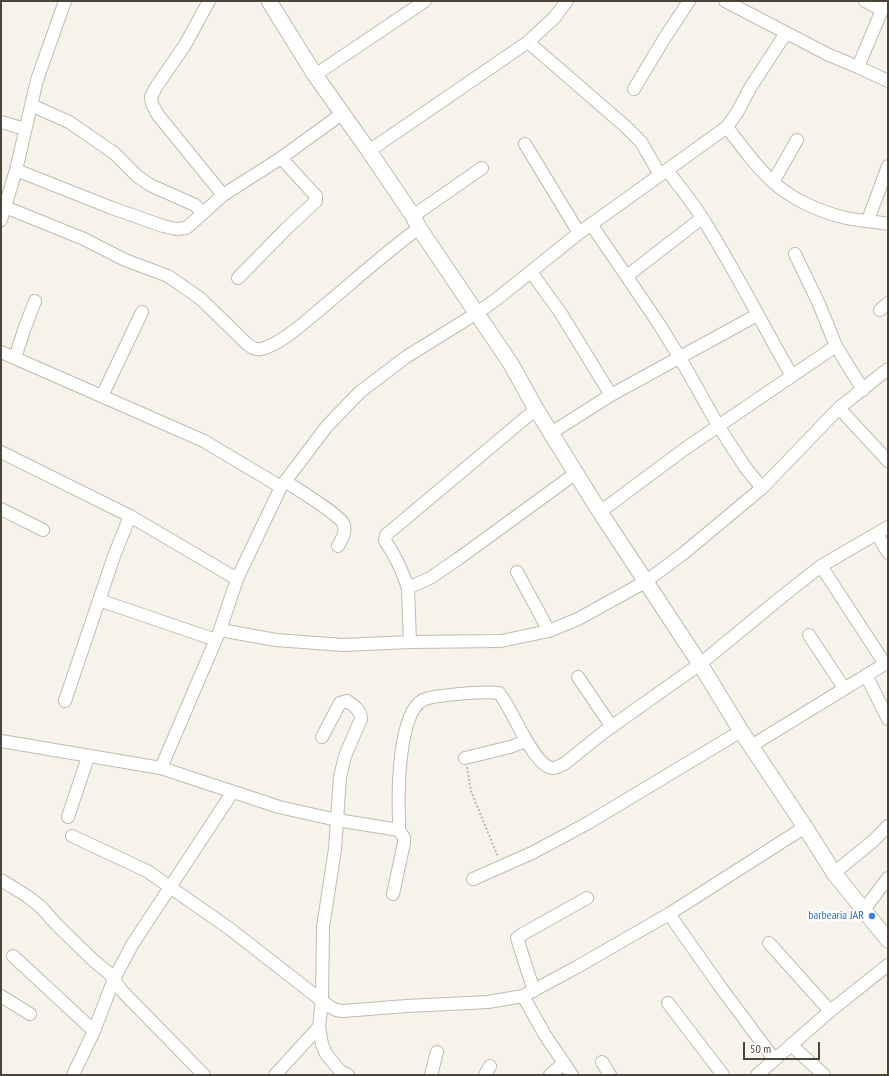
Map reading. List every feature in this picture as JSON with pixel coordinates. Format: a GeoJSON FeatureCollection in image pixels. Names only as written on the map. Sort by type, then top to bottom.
{"type":"FeatureCollection","features":[{"type":"Feature","properties":{"kind":"street"},"geometry":{"type":"LineString","coordinates":[[1,220],[4,202],[16,170],[37,80],[65,1]]}},
{"type":"Feature","properties":{"kind":"street"},"geometry":{"type":"LineString","coordinates":[[209,1],[185,45],[167,73],[156,86],[151,97],[152,104],[158,115],[223,195]]}},
{"type":"Feature","properties":{"kind":"street"},"geometry":{"type":"LineString","coordinates":[[270,1],[315,75],[369,151],[511,364],[536,409],[600,512],[700,664],[741,731],[834,873],[863,911],[888,940]]}},
{"type":"Feature","properties":{"kind":"street"},"geometry":{"type":"LineString","coordinates":[[315,75],[425,1]]}},
{"type":"Feature","properties":{"kind":"street"},"geometry":{"type":"LineString","coordinates":[[369,151],[528,42],[554,18],[567,1]]}},
{"type":"Feature","properties":{"kind":"street"},"geometry":{"type":"LineString","coordinates":[[634,89],[689,1]]}},
{"type":"Feature","properties":{"kind":"street"},"geometry":{"type":"LineString","coordinates":[[724,1],[829,56],[888,81]]}},
{"type":"Feature","properties":{"kind":"street"},"geometry":{"type":"LineString","coordinates":[[858,67],[884,6],[865,1]]}},
{"type":"Feature","properties":{"kind":"street"},"geometry":{"type":"LineString","coordinates":[[161,768],[218,635],[237,579],[283,484],[326,426],[360,392],[406,357],[477,313],[591,224],[727,127],[738,111],[750,88],[786,33]]}},
{"type":"Feature","properties":{"kind":"street"},"geometry":{"type":"LineString","coordinates":[[528,42],[614,115],[642,142],[664,172],[702,218],[741,282],[757,315],[792,376]]}},
{"type":"Feature","properties":{"kind":"street"},"geometry":{"type":"LineString","coordinates":[[31,104],[69,122],[114,153],[137,176],[150,185],[195,205],[203,213]]}},
{"type":"Feature","properties":{"kind":"street"},"geometry":{"type":"LineString","coordinates":[[16,170],[112,208],[164,226],[186,228],[223,195],[281,158],[343,113]]}},
{"type":"Feature","properties":{"kind":"street"},"geometry":{"type":"LineString","coordinates":[[1,122],[25,129]]}},
{"type":"Feature","properties":{"kind":"street"},"geometry":{"type":"LineString","coordinates":[[727,127],[749,157],[773,182],[794,197],[824,211],[846,218],[888,224]]}},
{"type":"Feature","properties":{"kind":"street"},"geometry":{"type":"LineString","coordinates":[[773,182],[797,140]]}},
{"type":"Feature","properties":{"kind":"street"},"geometry":{"type":"LineString","coordinates":[[525,144],[579,233]]}},
{"type":"Feature","properties":{"kind":"street"},"geometry":{"type":"LineString","coordinates":[[238,278],[286,228],[316,201],[316,196],[281,158]]}},
{"type":"Feature","properties":{"kind":"street"},"geometry":{"type":"LineString","coordinates":[[868,220],[888,166]]}},
{"type":"Feature","properties":{"kind":"street"},"geometry":{"type":"LineString","coordinates":[[4,202],[84,239],[125,260],[168,276],[201,299],[247,344],[258,349],[287,336],[391,248],[416,222],[482,168]]}},
{"type":"Feature","properties":{"kind":"street"},"geometry":{"type":"LineString","coordinates":[[627,276],[702,218]]}},
{"type":"Feature","properties":{"kind":"street"},"geometry":{"type":"LineString","coordinates":[[591,224],[659,324],[680,358],[718,427],[745,467],[762,488]]}},
{"type":"Feature","properties":{"kind":"street"},"geometry":{"type":"LineString","coordinates":[[795,254],[819,304],[836,346],[863,390]]}},
{"type":"Feature","properties":{"kind":"street"},"geometry":{"type":"LineString","coordinates":[[531,272],[560,312],[611,395]]}},
{"type":"Feature","properties":{"kind":"street"},"geometry":{"type":"LineString","coordinates":[[15,358],[35,301]]}},
{"type":"Feature","properties":{"kind":"street"},"geometry":{"type":"LineString","coordinates":[[102,396],[142,312]]}},
{"type":"Feature","properties":{"kind":"street"},"geometry":{"type":"LineString","coordinates":[[551,433],[611,395],[757,315]]}},
{"type":"Feature","properties":{"kind":"street"},"geometry":{"type":"LineString","coordinates":[[600,512],[686,448],[836,346]]}},
{"type":"Feature","properties":{"kind":"street"},"geometry":{"type":"LineString","coordinates":[[1,352],[204,441],[319,504],[342,522],[344,529],[343,538],[338,546]]}},
{"type":"Feature","properties":{"kind":"street"},"geometry":{"type":"LineString","coordinates":[[99,600],[218,635],[343,645],[410,642],[501,641],[549,631],[578,619],[645,582],[690,548],[762,488],[839,408],[888,369]]}},
{"type":"Feature","properties":{"kind":"street"},"geometry":{"type":"LineString","coordinates":[[839,408],[888,461]]}},
{"type":"Feature","properties":{"kind":"street"},"geometry":{"type":"LineString","coordinates":[[410,642],[408,588],[399,562],[385,541],[386,535],[536,409]]}},
{"type":"Feature","properties":{"kind":"street"},"geometry":{"type":"LineString","coordinates":[[1,452],[130,516],[237,579]]}},
{"type":"Feature","properties":{"kind":"street"},"geometry":{"type":"LineString","coordinates":[[408,588],[434,575],[470,551],[576,472]]}},
{"type":"Feature","properties":{"kind":"street"},"geometry":{"type":"LineString","coordinates":[[1,510],[42,530]]}},
{"type":"Feature","properties":{"kind":"street"},"geometry":{"type":"LineString","coordinates":[[65,701],[114,556],[130,516]]}},
{"type":"Feature","properties":{"kind":"street"},"geometry":{"type":"LineString","coordinates":[[392,894],[404,843],[404,838],[400,830],[398,810],[402,743],[414,708],[423,700],[434,697],[489,692],[499,693],[504,699],[526,741],[538,758],[547,766],[552,768],[564,764],[700,664],[822,566],[888,527]]}},
{"type":"Feature","properties":{"kind":"street"},"geometry":{"type":"LineString","coordinates":[[877,534],[888,553]]}},
{"type":"Feature","properties":{"kind":"street"},"geometry":{"type":"LineString","coordinates":[[751,746],[887,663],[822,566]]}},
{"type":"Feature","properties":{"kind":"street"},"geometry":{"type":"LineString","coordinates":[[517,572],[549,631]]}},
{"type":"Feature","properties":{"kind":"street"},"geometry":{"type":"LineString","coordinates":[[809,635],[844,688]]}},
{"type":"Feature","properties":{"kind":"street"},"geometry":{"type":"LineString","coordinates":[[866,675],[888,719]]}},
{"type":"Feature","properties":{"kind":"street"},"geometry":{"type":"LineString","coordinates":[[578,677],[612,728]]}},
{"type":"Feature","properties":{"kind":"street"},"geometry":{"type":"LineString","coordinates":[[322,736],[340,703],[343,701],[348,701],[358,709],[361,714],[361,719],[345,756],[340,777],[335,849],[323,928],[320,1027],[322,1044],[326,1054],[340,1070],[348,1075]]}},
{"type":"Feature","properties":{"kind":"street"},"geometry":{"type":"LineString","coordinates":[[473,879],[532,853],[588,823],[741,731]]}},
{"type":"Feature","properties":{"kind":"street"},"geometry":{"type":"LineString","coordinates":[[465,758],[510,747],[526,741]]}},
{"type":"Feature","properties":{"kind":"street"},"geometry":{"type":"LineString","coordinates":[[1,753],[3,742],[161,768],[232,793],[279,807],[338,820],[400,830]]}},
{"type":"Feature","properties":{"kind":"street"},"geometry":{"type":"LineString","coordinates":[[68,817],[88,757]]}},
{"type":"Feature","properties":{"kind":"street"},"geometry":{"type":"LineString","coordinates":[[74,1075],[94,1031],[114,979],[132,945],[232,793]]}},
{"type":"Feature","properties":{"kind":"street"},"geometry":{"type":"LineString","coordinates":[[834,873],[888,826]]}},
{"type":"Feature","properties":{"kind":"street"},"geometry":{"type":"LineString","coordinates":[[72,836],[143,868],[230,929],[330,1007],[343,1011],[488,1002],[528,993],[669,914],[805,827]]}},
{"type":"Feature","properties":{"kind":"street"},"geometry":{"type":"LineString","coordinates":[[863,911],[888,878]]}},
{"type":"Feature","properties":{"kind":"street"},"geometry":{"type":"LineString","coordinates":[[1,880],[27,896],[41,907],[94,962],[110,974],[122,991],[204,1075]]}},
{"type":"Feature","properties":{"kind":"street"},"geometry":{"type":"LineString","coordinates":[[572,1075],[545,1035],[528,993],[517,941],[518,936],[587,898]]}},
{"type":"Feature","properties":{"kind":"street"},"geometry":{"type":"LineString","coordinates":[[669,914],[774,1059]]}},
{"type":"Feature","properties":{"kind":"street"},"geometry":{"type":"LineString","coordinates":[[769,943],[830,1011]]}},
{"type":"Feature","properties":{"kind":"street"},"geometry":{"type":"LineString","coordinates":[[13,956],[94,1031]]}},
{"type":"Feature","properties":{"kind":"street"},"geometry":{"type":"LineString","coordinates":[[757,1075],[830,1011],[888,965]]}},
{"type":"Feature","properties":{"kind":"street"},"geometry":{"type":"LineString","coordinates":[[1,996],[30,1014]]}},
{"type":"Feature","properties":{"kind":"street"},"geometry":{"type":"LineString","coordinates":[[668,1003],[723,1075]]}},
{"type":"Feature","properties":{"kind":"street"},"geometry":{"type":"LineString","coordinates":[[276,1075],[320,1027]]}},
{"type":"Feature","properties":{"kind":"street"},"geometry":{"type":"LineString","coordinates":[[791,1046],[824,1075]]}},
{"type":"Feature","properties":{"kind":"street"},"geometry":{"type":"LineString","coordinates":[[431,1075],[437,1052]]}},
{"type":"Feature","properties":{"kind":"street"},"geometry":{"type":"LineString","coordinates":[[602,1062],[610,1075]]}},
{"type":"Feature","properties":{"kind":"street"},"geometry":{"type":"LineString","coordinates":[[550,1075],[564,1063]]}},
{"type":"Feature","properties":{"kind":"path"},"geometry":{"type":"LineString","coordinates":[[465,758],[471,791],[501,866]]}},
{"type":"Feature","properties":{"kind":"place","name":"barbearia JAR"},"geometry":{"type":"Point","coordinates":[872,916]}}]}
